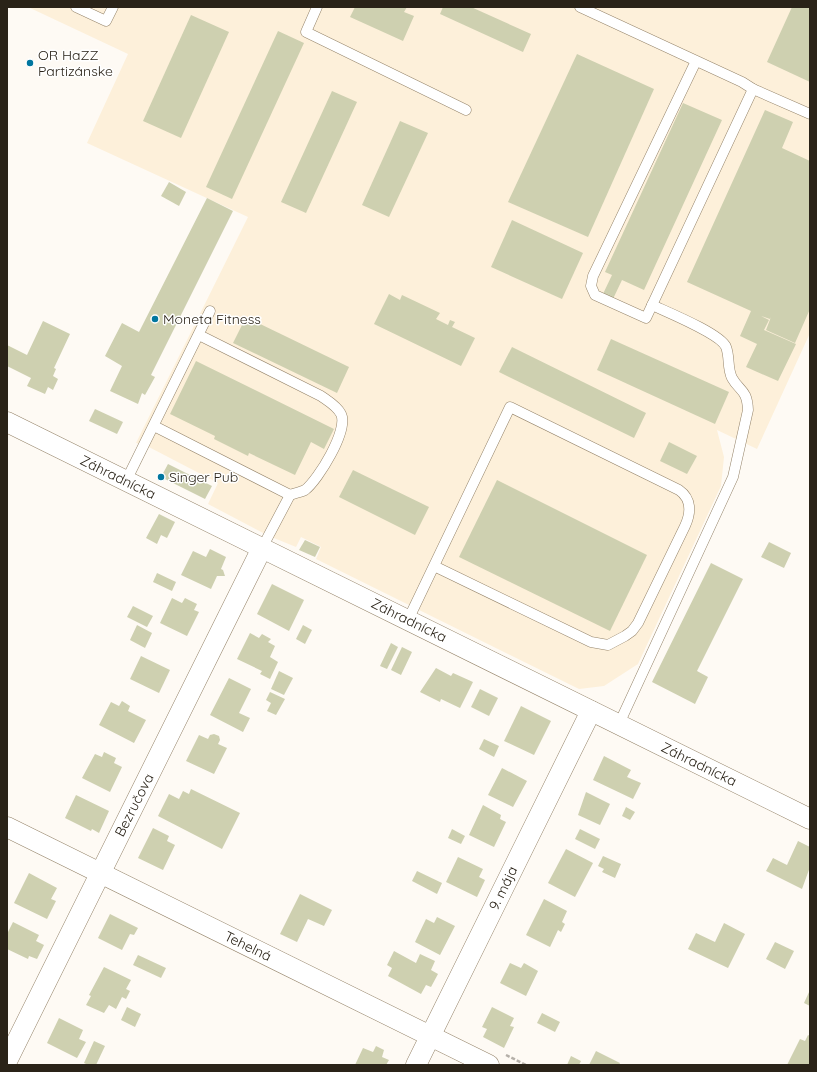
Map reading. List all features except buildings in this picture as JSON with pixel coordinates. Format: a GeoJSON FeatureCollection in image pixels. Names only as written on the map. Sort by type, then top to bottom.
{"type":"FeatureCollection","features":[{"type":"Feature","properties":{"kind":"street","name":"Záhradnícka"},"geometry":{"type":"LineString","coordinates":[[7,422],[810,819]]}},
{"type":"Feature","properties":{"kind":"street","name":"Bezručova"},"geometry":{"type":"LineString","coordinates":[[7,1061],[262,548]]}},
{"type":"Feature","properties":{"kind":"street","name":"9. mája"},"geometry":{"type":"LineString","coordinates":[[416,1065],[591,711]]}},
{"type":"Feature","properties":{"kind":"street","name":"Tehelná"},"geometry":{"type":"LineString","coordinates":[[7,827],[489,1065]]}},
{"type":"Feature","properties":{"kind":"lane"},"geometry":{"type":"LineString","coordinates":[[76,7],[106,21],[113,7]]}},
{"type":"Feature","properties":{"kind":"lane"},"geometry":{"type":"LineString","coordinates":[[317,7],[306,32],[466,110]]}},
{"type":"Feature","properties":{"kind":"lane"},"geometry":{"type":"LineString","coordinates":[[580,7],[810,114]]}},
{"type":"Feature","properties":{"kind":"lane"},"geometry":{"type":"LineString","coordinates":[[696,61],[592,281],[591,286],[595,294],[646,318],[753,88]]}},
{"type":"Feature","properties":{"kind":"lane"},"geometry":{"type":"LineString","coordinates":[[619,724],[733,477],[748,410],[748,399],[743,390],[732,378],[728,365],[726,347],[718,337],[652,305]]}},
{"type":"Feature","properties":{"kind":"lane"},"geometry":{"type":"LineString","coordinates":[[126,481],[210,311]]}},
{"type":"Feature","properties":{"kind":"lane"},"geometry":{"type":"LineString","coordinates":[[199,335],[320,396],[334,406],[342,415],[342,425],[327,462],[305,490],[290,495],[262,548]]}},
{"type":"Feature","properties":{"kind":"lane"},"geometry":{"type":"LineString","coordinates":[[408,620],[510,407],[679,490],[688,498],[690,515],[638,623],[625,636],[608,645],[591,642],[434,566]]}},
{"type":"Feature","properties":{"kind":"lane"},"geometry":{"type":"LineString","coordinates":[[154,426],[290,495]]}},
{"type":"Feature","properties":{"kind":"shaded area"},"geometry":{"type":"Polygon","coordinates":[[[28,7],[810,7],[810,333],[757,449],[717,430],[724,457],[721,486],[638,664],[604,686],[579,689],[316,559],[321,547],[301,537],[296,547],[269,536],[208,504],[218,483],[145,445],[136,443],[248,217],[87,143],[128,54],[28,7]]]}},
{"type":"Feature","properties":{"kind":"place","name":"OR HaZZ Partizánske"},"geometry":{"type":"Point","coordinates":[30,63]}},
{"type":"Feature","properties":{"kind":"place","name":"Moneta Fitness"},"geometry":{"type":"Point","coordinates":[155,319]}},
{"type":"Feature","properties":{"kind":"place","name":"Singer Pub"},"geometry":{"type":"Point","coordinates":[161,477]}}]}
